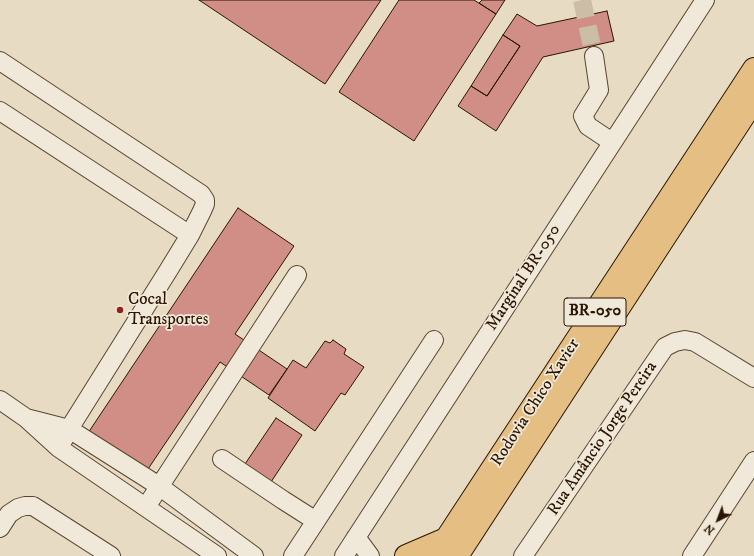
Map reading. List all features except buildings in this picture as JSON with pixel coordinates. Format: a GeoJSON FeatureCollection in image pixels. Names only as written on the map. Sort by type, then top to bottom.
{"type":"FeatureCollection","features":[{"type":"Feature","properties":{"kind":"highway","name":"Rodovia Chico Xavier"},"geometry":{"type":"LineString","coordinates":[[452,547],[754,69]]}},
{"type":"Feature","properties":{"kind":"highway","name":"Rodovia Chico Xavier"},"geometry":{"type":"LineString","coordinates":[[435,556],[452,547],[754,100]]}},
{"type":"Feature","properties":{"kind":"highway"},"geometry":{"type":"LineString","coordinates":[[406,556],[452,547]]}},
{"type":"Feature","properties":{"kind":"street","name":"Marginal BR-050"},"geometry":{"type":"LineString","coordinates":[[344,556],[705,0]]}},
{"type":"Feature","properties":{"kind":"street"},"geometry":{"type":"LineString","coordinates":[[594,56],[599,90],[583,116],[588,126],[612,142]]}},
{"type":"Feature","properties":{"kind":"street"},"geometry":{"type":"LineString","coordinates":[[0,61],[201,194],[205,200],[205,204],[190,235],[69,429],[59,448]]}},
{"type":"Feature","properties":{"kind":"street"},"geometry":{"type":"LineString","coordinates":[[0,111],[190,235]]}},
{"type":"Feature","properties":{"kind":"street"},"geometry":{"type":"LineString","coordinates":[[146,507],[297,275]]}},
{"type":"Feature","properties":{"kind":"street"},"geometry":{"type":"LineString","coordinates":[[293,556],[434,340]]}},
{"type":"Feature","properties":{"kind":"street","name":"Rua Amâncio Jorge Pereira"},"geometry":{"type":"LineString","coordinates":[[523,556],[665,347],[675,342],[685,340],[695,342],[754,378]]}},
{"type":"Feature","properties":{"kind":"street"},"geometry":{"type":"LineString","coordinates":[[0,400],[26,418],[59,448],[217,556]]}},
{"type":"Feature","properties":{"kind":"street"},"geometry":{"type":"LineString","coordinates":[[26,418],[69,429],[159,486],[254,556]]}},
{"type":"Feature","properties":{"kind":"street"},"geometry":{"type":"LineString","coordinates":[[222,459],[316,521]]}},
{"type":"Feature","properties":{"kind":"street"},"geometry":{"type":"LineString","coordinates":[[692,556],[754,461]]}},
{"type":"Feature","properties":{"kind":"street"},"geometry":{"type":"LineString","coordinates":[[0,528],[9,514],[18,508],[33,506],[111,556]]}},
{"type":"Feature","properties":{"kind":"street"},"geometry":{"type":"LineString","coordinates":[[356,537],[370,556]]}},
{"type":"Feature","properties":{"kind":"tunnel"},"geometry":{"type":"LineString","coordinates":[[582,0],[594,56]]}},
{"type":"Feature","properties":{"kind":"place","name":"Cocal Transportes"},"geometry":{"type":"Point","coordinates":[120,310]}}]}
